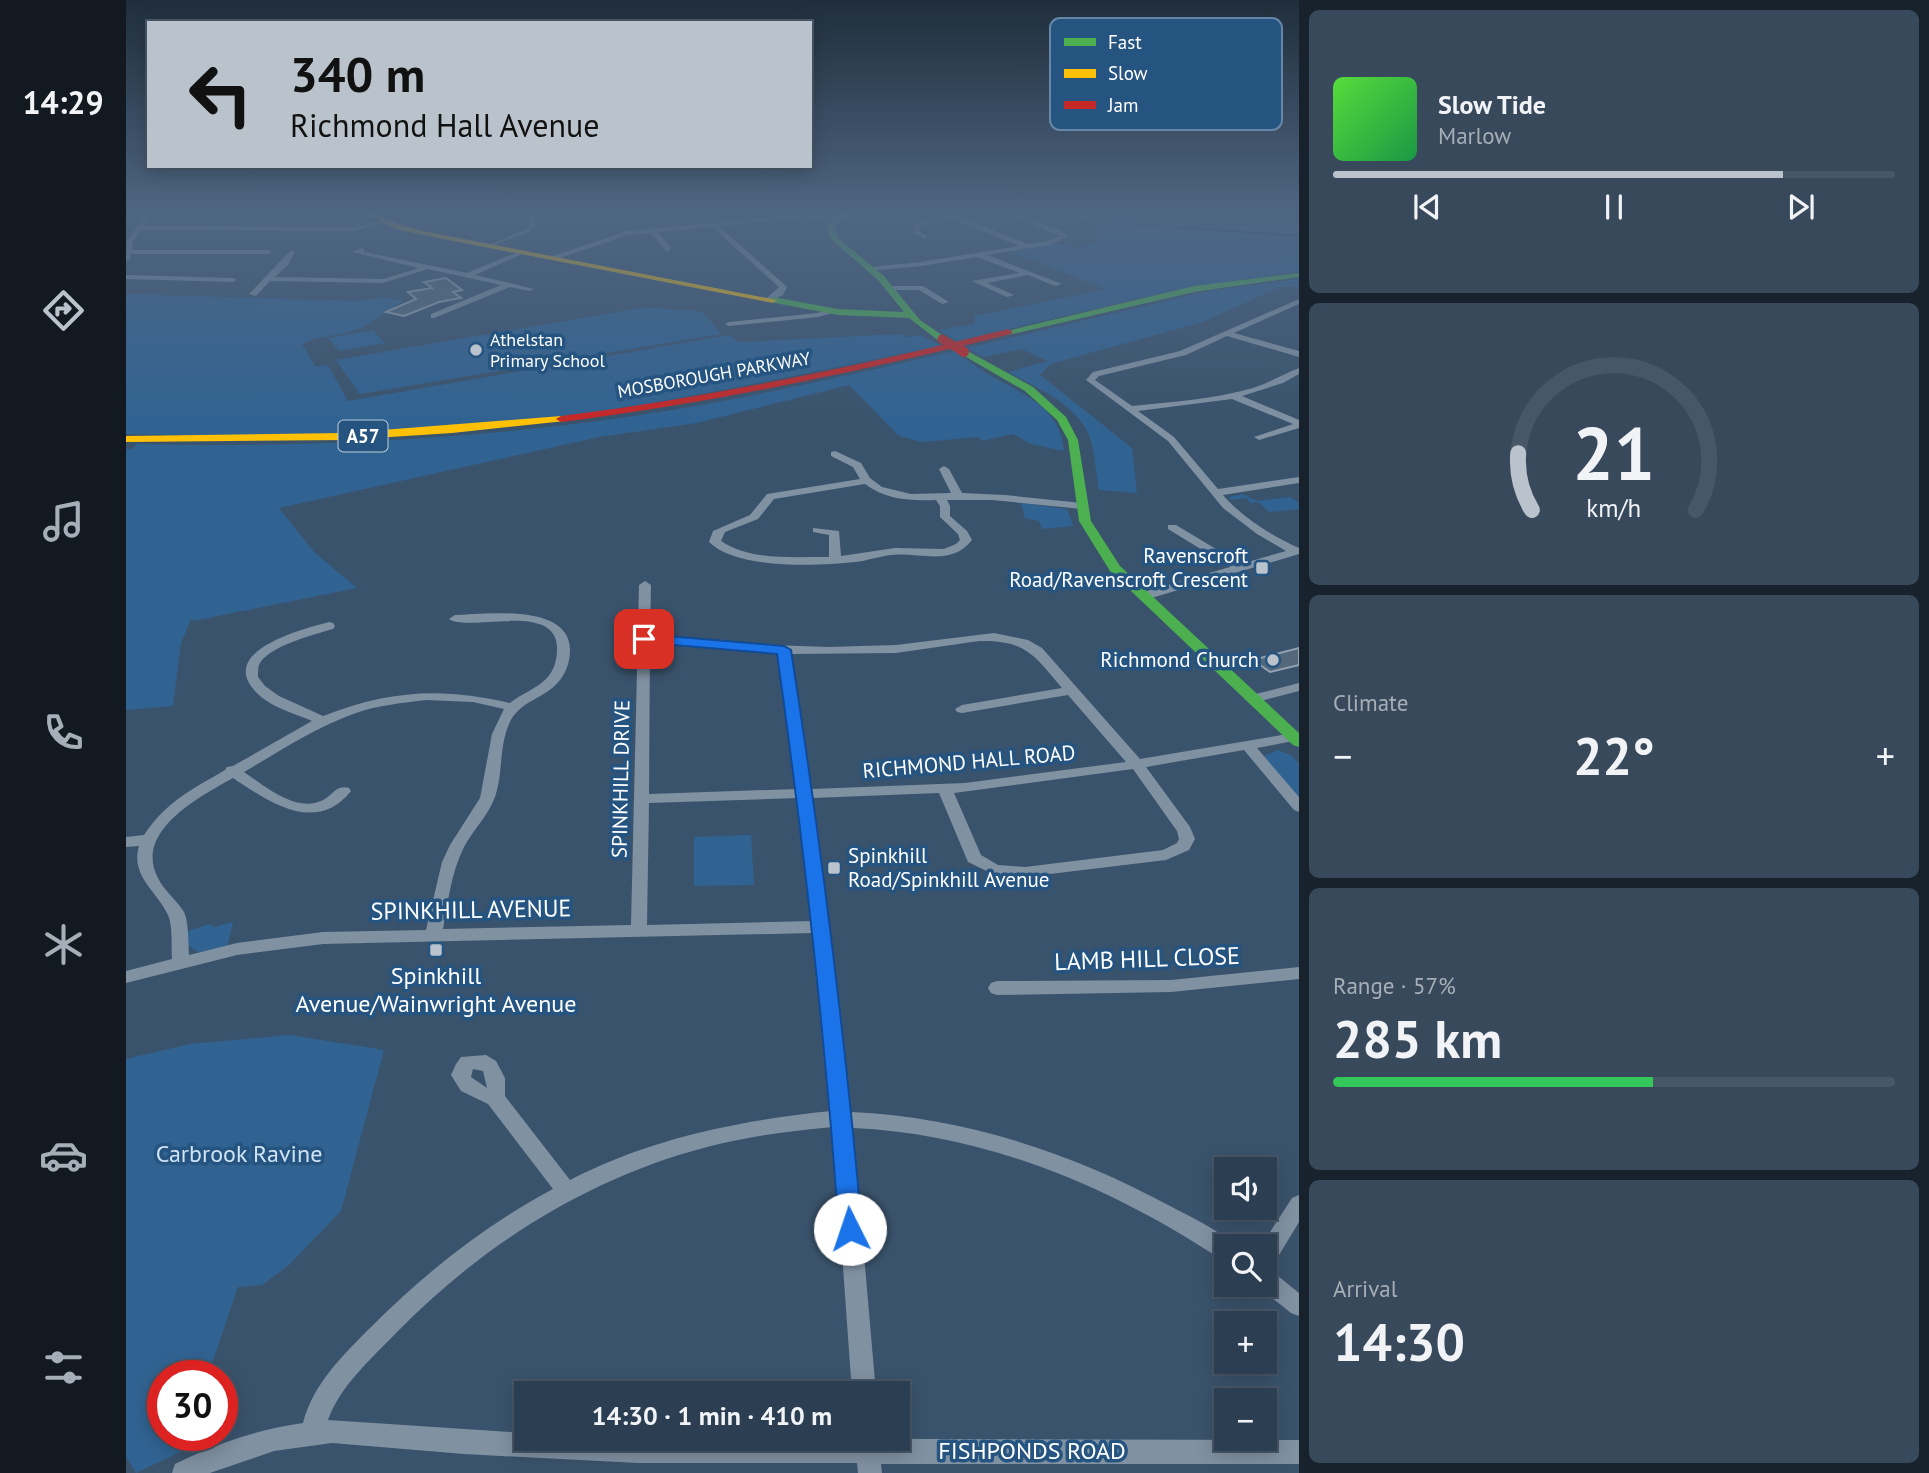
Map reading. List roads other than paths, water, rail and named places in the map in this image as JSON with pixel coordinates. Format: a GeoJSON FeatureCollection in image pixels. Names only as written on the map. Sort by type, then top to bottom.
{"type":"FeatureCollection","features":[{"type":"Feature","properties":{"kind":"main road"},"geometry":{"type":"LineString","coordinates":[[686,283],[830,311],[911,315]]}},
{"type":"Feature","properties":{"kind":"main road"},"geometry":{"type":"LineString","coordinates":[[884,283],[911,315],[942,339],[1027,388],[1063,419],[1069,429],[1076,454],[1087,525],[1111,562],[1297,739]]}},
{"type":"Feature","properties":{"kind":"main road","name":"MOSBOROUGH PARKWAY"},"geometry":{"type":"LineString","coordinates":[[126,439],[237,440],[393,435],[633,410],[780,384],[922,354],[1170,293],[1244,283]]}},
{"type":"Feature","properties":{"kind":"street"},"geometry":{"type":"LineString","coordinates":[[253,294],[264,283]]}},
{"type":"Feature","properties":{"kind":"street"},"geometry":{"type":"LineString","coordinates":[[498,283],[530,289]]}},
{"type":"Feature","properties":{"kind":"street"},"geometry":{"type":"LineString","coordinates":[[770,299],[780,293],[783,287],[778,283]]}},
{"type":"Feature","properties":{"kind":"street"},"geometry":{"type":"LineString","coordinates":[[978,283],[1010,295]]}},
{"type":"Feature","properties":{"kind":"street"},"geometry":{"type":"LineString","coordinates":[[435,316],[509,285]]}},
{"type":"Feature","properties":{"kind":"street"},"geometry":{"type":"LineString","coordinates":[[889,288],[924,290],[944,302],[936,303]]}},
{"type":"Feature","properties":{"kind":"street"},"geometry":{"type":"LineString","coordinates":[[1297,551],[1250,524],[1214,492],[1176,444],[1090,378],[1184,353],[1299,301]]}},
{"type":"Feature","properties":{"kind":"street"},"geometry":{"type":"LineString","coordinates":[[729,324],[818,315],[830,311]]}},
{"type":"Feature","properties":{"kind":"street"},"geometry":{"type":"LineString","coordinates":[[1227,334],[1299,354]]}},
{"type":"Feature","properties":{"kind":"street"},"geometry":{"type":"LineString","coordinates":[[1129,409],[1233,396],[1272,385],[1299,371]]}},
{"type":"Feature","properties":{"kind":"street"},"geometry":{"type":"LineString","coordinates":[[1233,396],[1299,424]]}},
{"type":"Feature","properties":{"kind":"street"},"geometry":{"type":"LineString","coordinates":[[1259,437],[1299,424]]}},
{"type":"Feature","properties":{"kind":"street"},"geometry":{"type":"LineString","coordinates":[[835,454],[857,465],[865,481],[900,495],[958,495],[1082,506]]}},
{"type":"Feature","properties":{"kind":"street"},"geometry":{"type":"LineString","coordinates":[[944,468],[958,495]]}},
{"type":"Feature","properties":{"kind":"street"},"geometry":{"type":"LineString","coordinates":[[1214,492],[1299,480]]}},
{"type":"Feature","properties":{"kind":"street"},"geometry":{"type":"LineString","coordinates":[[865,481],[766,498],[760,511],[752,517],[721,529],[715,536],[718,545],[739,554],[835,560],[896,551],[941,553],[960,547],[966,540],[965,536],[948,522],[939,496]]}},
{"type":"Feature","properties":{"kind":"street"},"geometry":{"type":"LineString","coordinates":[[1172,527],[1240,568]]}},
{"type":"Feature","properties":{"kind":"street"},"geometry":{"type":"LineString","coordinates":[[817,530],[835,533],[835,560]]}},
{"type":"Feature","properties":{"kind":"street"},"geometry":{"type":"LineString","coordinates":[[1144,596],[1297,551]]}},
{"type":"Feature","properties":{"kind":"street","name":"SPINKHILL DRIVE"},"geometry":{"type":"LineString","coordinates":[[639,931],[646,585]]}},
{"type":"Feature","properties":{"kind":"street"},"geometry":{"type":"LineString","coordinates":[[433,935],[446,872],[455,849],[486,802],[501,727],[512,707],[553,682],[562,668],[564,652],[563,638],[559,631],[547,623],[531,619],[454,619]]}},
{"type":"Feature","properties":{"kind":"street"},"geometry":{"type":"LineString","coordinates":[[323,721],[268,695],[253,682],[251,674],[252,665],[270,648],[293,636],[329,626]]}},
{"type":"Feature","properties":{"kind":"street"},"geometry":{"type":"LineString","coordinates":[[644,639],[784,650],[876,650],[1006,637],[1029,645],[1073,690],[1137,765],[1185,830],[1187,839],[1183,846],[1166,855],[1025,872],[995,870],[974,858],[969,850],[945,789]]}},
{"type":"Feature","properties":{"kind":"street"},"geometry":{"type":"LineString","coordinates":[[784,650],[821,928],[842,1119],[863,1381]]}},
{"type":"Feature","properties":{"kind":"street"},"geometry":{"type":"LineString","coordinates":[[1253,699],[1299,687]]}},
{"type":"Feature","properties":{"kind":"street"},"geometry":{"type":"LineString","coordinates":[[962,709],[1073,690]]}},
{"type":"Feature","properties":{"kind":"street"},"geometry":{"type":"LineString","coordinates":[[181,962],[177,915],[149,878],[145,865],[149,840],[169,812],[183,800],[323,721],[381,702],[426,696],[473,698],[512,707]]}},
{"type":"Feature","properties":{"kind":"street","name":"RICHMOND HALL ROAD"},"geometry":{"type":"LineString","coordinates":[[643,799],[945,789],[1036,780],[1137,765],[1247,744],[1297,739]]}},
{"type":"Feature","properties":{"kind":"street"},"geometry":{"type":"LineString","coordinates":[[1247,744],[1299,807]]}},
{"type":"Feature","properties":{"kind":"street"},"geometry":{"type":"LineString","coordinates":[[232,770],[286,804],[302,809],[324,807],[344,791]]}},
{"type":"Feature","properties":{"kind":"street"},"geometry":{"type":"LineString","coordinates":[[126,842],[149,840]]}},
{"type":"Feature","properties":{"kind":"street","name":"SPINKHILL AVENUE"},"geometry":{"type":"LineString","coordinates":[[126,977],[181,962],[268,944],[323,938],[821,928]]}},
{"type":"Feature","properties":{"kind":"street","name":"LAMB HILL CLOSE"},"geometry":{"type":"LineString","coordinates":[[997,988],[1171,986],[1299,973]]}},
{"type":"Feature","properties":{"kind":"street"},"geometry":{"type":"LineString","coordinates":[[495,1098],[566,1190]]}},
{"type":"Feature","properties":{"kind":"street"},"geometry":{"type":"LineString","coordinates":[[313,1433],[314,1419],[323,1399],[379,1334],[425,1288],[491,1237],[566,1190],[624,1164],[670,1148],[735,1132],[842,1119],[910,1125],[975,1139],[1058,1163],[1118,1189],[1214,1243]]}},
{"type":"Feature","properties":{"kind":"street"},"geometry":{"type":"LineString","coordinates":[[1277,1239],[1299,1204]]}},
{"type":"Feature","properties":{"kind":"street"},"geometry":{"type":"LineString","coordinates":[[1277,1289],[1299,1306]]}},
{"type":"Feature","properties":{"kind":"street","name":"FISHPONDS ROAD"},"geometry":{"type":"LineString","coordinates":[[184,1473],[208,1461],[274,1439],[313,1433],[355,1432],[464,1442],[638,1451],[869,1454],[1299,1451]]}},
{"type":"Feature","properties":{"kind":"place","name":"Athelstan Primary School"},"geometry":{"type":"Point","coordinates":[476,350]}},
{"type":"Feature","properties":{"kind":"place","name":"Ravenscroft Road/Ravenscroft Crescent"},"geometry":{"type":"Point","coordinates":[1262,568]}},
{"type":"Feature","properties":{"kind":"place","name":"Richmond Church"},"geometry":{"type":"Point","coordinates":[1273,660]}},
{"type":"Feature","properties":{"kind":"place","name":"Spinkhill Road/Spinkhill Avenue"},"geometry":{"type":"Point","coordinates":[834,868]}},
{"type":"Feature","properties":{"kind":"place","name":"Spinkhill Avenue/Wainwright Avenue"},"geometry":{"type":"Point","coordinates":[436,950]}},
{"type":"Feature","properties":{"kind":"park label","name":"Carbrook Ravine"},"geometry":{"type":"Point","coordinates":[239,1154]}}]}
